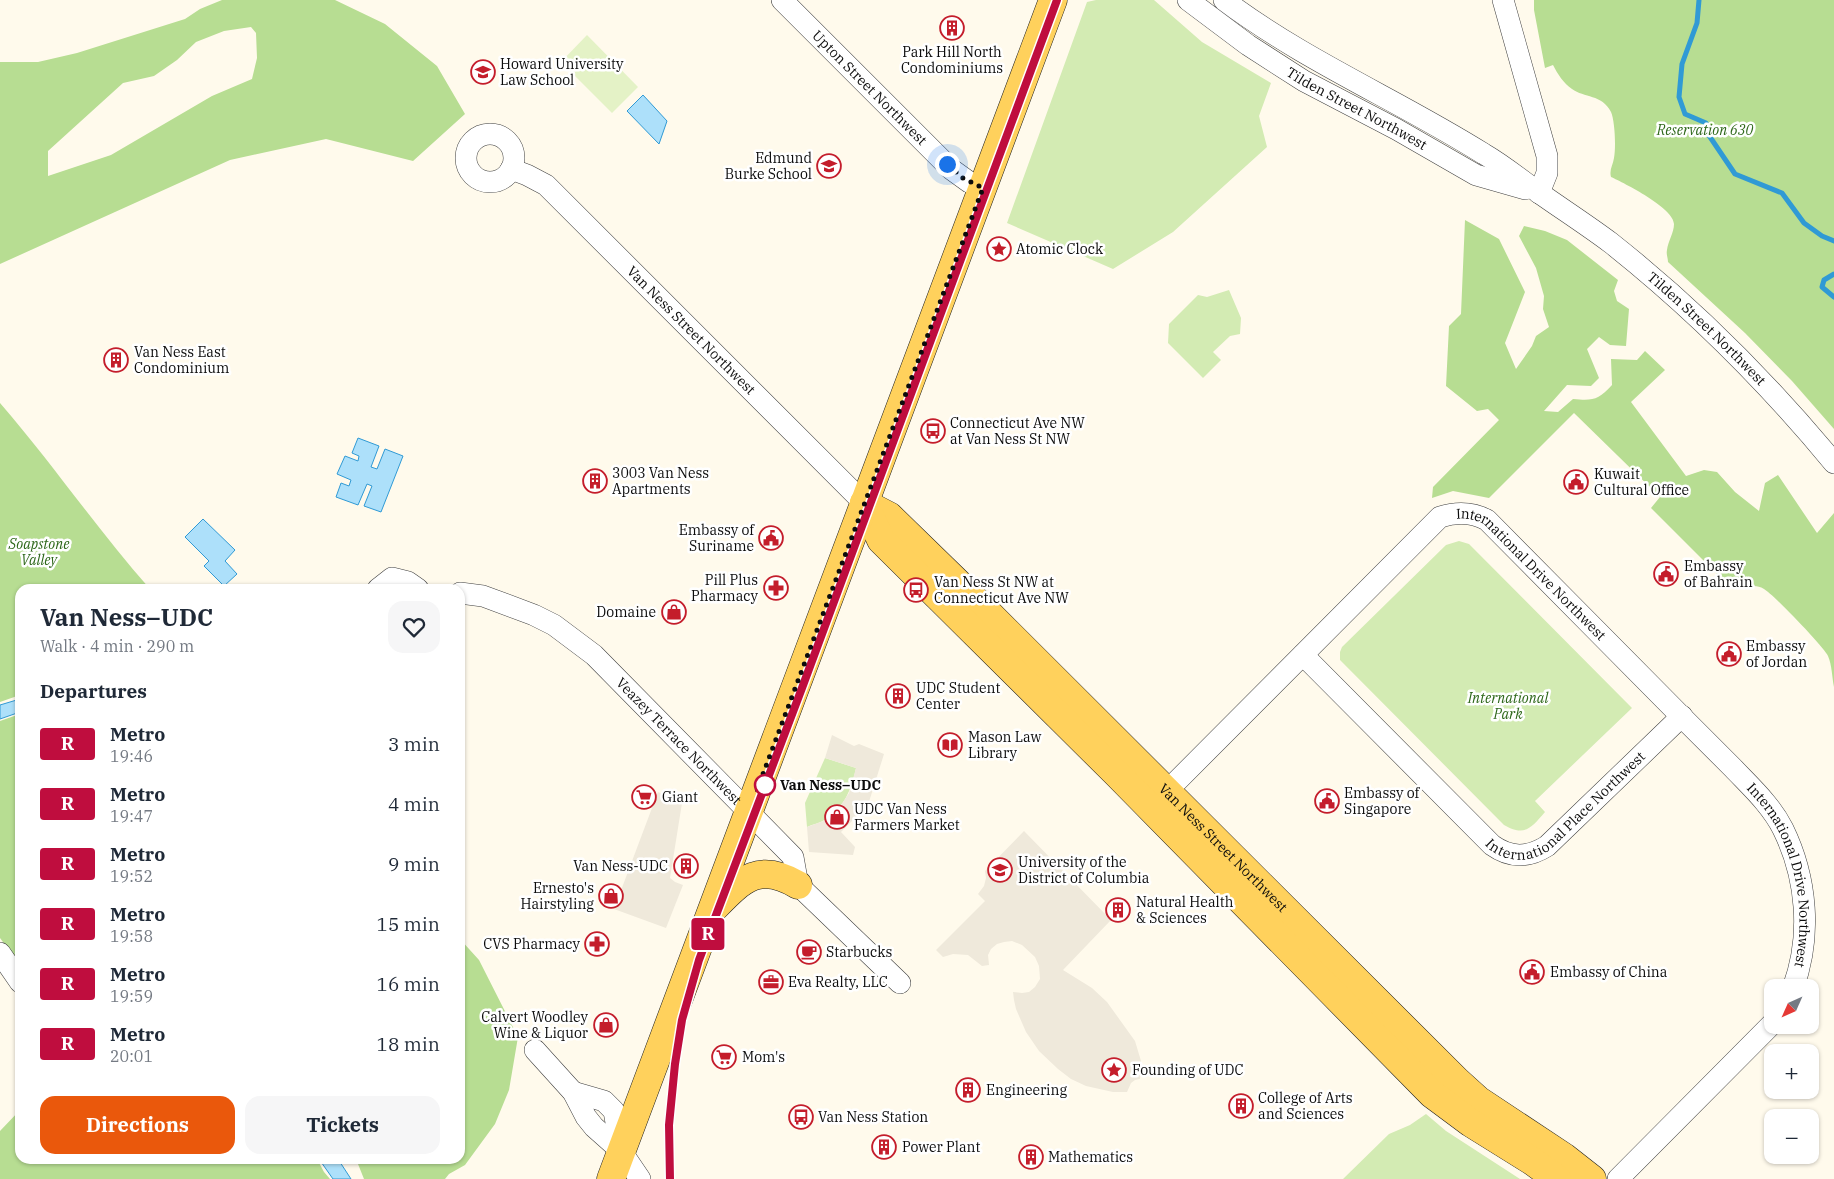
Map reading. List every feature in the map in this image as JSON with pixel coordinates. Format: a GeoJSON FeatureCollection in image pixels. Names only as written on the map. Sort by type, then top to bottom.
{"type":"FeatureCollection","features":[{"type":"Feature","properties":{"kind":"main road"},"geometry":{"type":"LineString","coordinates":[[610,1179],[1053,0]]}},
{"type":"Feature","properties":{"kind":"main road","name":"Van Ness Street Northwest"},"geometry":{"type":"LineString","coordinates":[[864,503],[881,540],[1464,1087],[1501,1117],[1564,1157],[1592,1179]]}},
{"type":"Feature","properties":{"kind":"main road","name":"Van Ness Street Northwest"},"geometry":{"type":"LineString","coordinates":[[1158,799],[1432,1094],[1471,1123],[1557,1179]]}},
{"type":"Feature","properties":{"kind":"main road"},"geometry":{"type":"LineString","coordinates":[[711,912],[738,885],[753,877],[764,874],[777,874],[798,885]]}},
{"type":"Feature","properties":{"kind":"street","name":"Upton Street Northwest"},"geometry":{"type":"LineString","coordinates":[[782,0],[951,169],[969,182],[983,188]]}},
{"type":"Feature","properties":{"kind":"street","name":"Tilden Street Northwest"},"geometry":{"type":"LineString","coordinates":[[1188,0],[1228,31],[1304,81],[1419,141],[1476,175],[1539,193]]}},
{"type":"Feature","properties":{"kind":"street","name":"Tilden Street Northwest"},"geometry":{"type":"LineString","coordinates":[[1224,0],[1321,64],[1454,135],[1486,155],[1610,242],[1691,312],[1765,384],[1834,463]]}},
{"type":"Feature","properties":{"kind":"street"},"geometry":{"type":"LineString","coordinates":[[1503,0],[1547,156],[1547,173],[1539,193]]}},
{"type":"Feature","properties":{"kind":"street"},"geometry":{"type":"LineString","coordinates":[[1274,62],[1286,42]]}},
{"type":"Feature","properties":{"kind":"street","name":"Van Ness Street Northwest"},"geometry":{"type":"LineString","coordinates":[[511,169],[546,185],[864,503]]}},
{"type":"Feature","properties":{"kind":"street","name":"International Drive Northwest"},"geometry":{"type":"LineString","coordinates":[[1158,799],[1440,518],[1451,514],[1473,515],[1487,520],[1682,716],[1766,803],[1776,817],[1791,847],[1802,888],[1805,930],[1802,954],[1795,979]]}},
{"type":"Feature","properties":{"kind":"street"},"geometry":{"type":"LineString","coordinates":[[384,584],[392,578],[411,584]]}},
{"type":"Feature","properties":{"kind":"street","name":"Veazey Terrace Northwest"},"geometry":{"type":"LineString","coordinates":[[465,594],[483,596],[540,618],[554,625],[594,655],[749,810],[793,857],[798,885]]}},
{"type":"Feature","properties":{"kind":"street","name":"International Place Northwest"},"geometry":{"type":"LineString","coordinates":[[1303,655],[1492,845],[1500,851],[1512,854],[1536,853],[1547,846],[1682,716]]}},
{"type":"Feature","properties":{"kind":"street"},"geometry":{"type":"LineString","coordinates":[[798,885],[900,983]]}},
{"type":"Feature","properties":{"kind":"street"},"geometry":{"type":"LineString","coordinates":[[0,953],[15,975]]}},
{"type":"Feature","properties":{"kind":"street"},"geometry":{"type":"LineString","coordinates":[[1618,1179],[1764,1032]]}},
{"type":"Feature","properties":{"kind":"street"},"geometry":{"type":"LineString","coordinates":[[535,1050],[572,1092],[594,1127],[621,1151],[640,1179]]}},
{"type":"Feature","properties":{"kind":"green space"},"geometry":{"type":"Polygon","coordinates":[[[222,0],[335,0],[385,24],[437,66],[465,114],[413,161],[326,139],[230,160],[0,264],[0,62],[38,62],[77,53],[185,19],[200,9],[222,0]],[[251,27],[224,31],[196,42],[177,60],[154,76],[123,83],[48,151],[48,176],[111,155],[212,96],[252,79],[257,58],[256,33],[251,27]]]}},
{"type":"Feature","properties":{"kind":"green space"},"geometry":{"type":"Polygon","coordinates":[[[1096,0],[1154,0],[1202,42],[1271,83],[1259,116],[1267,147],[1173,232],[1113,269],[1007,223],[1087,2],[1096,0]]]}},
{"type":"Feature","properties":{"kind":"green space","name":"Reservation 630"},"geometry":{"type":"Polygon","coordinates":[[[1534,0],[1834,0],[1834,429],[1792,381],[1745,333],[1668,262],[1667,250],[1674,227],[1672,218],[1666,211],[1647,197],[1611,177],[1610,172],[1614,158],[1615,141],[1611,112],[1598,99],[1577,92],[1569,87],[1553,65],[1545,68],[1534,10],[1534,0]]]}},
{"type":"Feature","properties":{"kind":"green space"},"geometry":{"type":"Polygon","coordinates":[[[587,35],[638,87],[612,113],[561,62],[587,35]]]}},
{"type":"Feature","properties":{"kind":"green space"},"geometry":{"type":"Polygon","coordinates":[[[1465,220],[1499,239],[1525,292],[1505,343],[1516,369],[1532,346],[1536,336],[1549,327],[1543,309],[1544,296],[1536,268],[1519,236],[1524,226],[1545,231],[1567,240],[1618,280],[1614,291],[1617,301],[1629,309],[1626,346],[1610,345],[1599,337],[1587,349],[1599,378],[1591,386],[1567,385],[1544,411],[1558,412],[1573,399],[1586,400],[1599,397],[1612,385],[1611,359],[1637,360],[1645,351],[1665,370],[1631,402],[1686,476],[1704,470],[1717,472],[1735,492],[1759,511],[1765,483],[1778,475],[1817,533],[1834,513],[1834,687],[1828,656],[1798,621],[1764,589],[1755,586],[1740,589],[1731,588],[1651,508],[1660,497],[1574,413],[1489,498],[1453,491],[1432,498],[1433,487],[1499,420],[1488,409],[1477,411],[1446,386],[1449,326],[1461,314],[1465,220]]]}},
{"type":"Feature","properties":{"kind":"green space"},"geometry":{"type":"Polygon","coordinates":[[[1229,290],[1241,318],[1240,334],[1230,336],[1213,352],[1221,360],[1203,378],[1168,343],[1169,324],[1198,295],[1207,297],[1229,290]]]}},
{"type":"Feature","properties":{"kind":"green space","name":"Soapstone Valley"},"geometry":{"type":"Polygon","coordinates":[[[0,403],[146,584],[15,584],[15,697],[0,702],[0,403]]]}},
{"type":"Feature","properties":{"kind":"green space","name":"International Park"},"geometry":{"type":"Polygon","coordinates":[[[1459,541],[1469,544],[1632,708],[1535,801],[1545,812],[1536,822],[1523,830],[1511,829],[1504,825],[1340,660],[1342,647],[1446,545],[1459,541]]]}},
{"type":"Feature","properties":{"kind":"green space"},"geometry":{"type":"Polygon","coordinates":[[[15,716],[15,958],[0,938],[0,721],[15,716]]]}},
{"type":"Feature","properties":{"kind":"green space"},"geometry":{"type":"Polygon","coordinates":[[[825,758],[856,768],[846,797],[838,809],[824,820],[807,827],[805,803],[825,758]]]}},
{"type":"Feature","properties":{"kind":"green space"},"geometry":{"type":"Polygon","coordinates":[[[465,945],[479,960],[518,1037],[509,1090],[495,1124],[465,1165],[449,1174],[445,1179],[364,1179],[358,1164],[465,1164],[465,945]]]}},
{"type":"Feature","properties":{"kind":"green space"},"geometry":{"type":"Polygon","coordinates":[[[1426,1114],[1446,1131],[1520,1179],[1343,1179],[1389,1134],[1410,1125],[1426,1114]]]}},
{"type":"Feature","properties":{"kind":"green space"},"geometry":{"type":"Polygon","coordinates":[[[15,1115],[15,1164],[320,1164],[330,1179],[0,1179],[0,1131],[15,1115]]]}},
{"type":"Feature","properties":{"kind":"shaded area"},"geometry":{"type":"Polygon","coordinates":[[[832,735],[854,746],[859,744],[884,754],[868,805],[841,832],[855,847],[853,855],[809,852],[807,827],[826,820],[839,808],[849,793],[856,768],[825,758],[832,735]]]}},
{"type":"Feature","properties":{"kind":"shaded area"},"geometry":{"type":"Polygon","coordinates":[[[658,792],[682,803],[670,878],[683,885],[666,928],[614,909],[658,792]]]}},
{"type":"Feature","properties":{"kind":"shaded area"},"geometry":{"type":"Polygon","coordinates":[[[1024,831],[1111,920],[1063,970],[1092,988],[1107,1002],[1135,1041],[1141,1061],[1140,1079],[1131,1083],[1127,1092],[1113,1092],[1086,1086],[1071,1079],[1039,1051],[1026,1032],[1014,1000],[1013,992],[1029,992],[1040,979],[1039,966],[1035,957],[1022,945],[1012,941],[997,944],[988,955],[989,965],[982,966],[968,955],[953,954],[943,957],[936,950],[985,901],[978,894],[984,886],[985,871],[1024,831]]]}},
{"type":"Feature","properties":{"kind":"water"},"geometry":{"type":"Polygon","coordinates":[[[643,95],[667,121],[659,144],[627,111],[643,95]]]}},
{"type":"Feature","properties":{"kind":"water"},"geometry":{"type":"Polygon","coordinates":[[[358,438],[379,446],[371,467],[377,469],[385,449],[403,456],[381,512],[364,506],[372,486],[367,484],[358,505],[336,497],[341,483],[349,486],[351,480],[337,474],[345,456],[358,461],[359,456],[352,453],[358,438]]]}},
{"type":"Feature","properties":{"kind":"water"},"geometry":{"type":"Polygon","coordinates":[[[203,519],[235,550],[225,561],[237,574],[226,584],[222,584],[204,566],[209,561],[185,537],[203,519]]]}},
{"type":"Feature","properties":{"kind":"water"},"geometry":{"type":"Polygon","coordinates":[[[15,700],[15,714],[0,719],[0,705],[15,700]]]}},
{"type":"Feature","properties":{"kind":"water"},"geometry":{"type":"Polygon","coordinates":[[[322,1164],[341,1164],[351,1179],[333,1179],[322,1164]]]}},
{"type":"Feature","properties":{"kind":"waterway"},"geometry":{"type":"LineString","coordinates":[[1699,0],[1697,23],[1682,64],[1679,97],[1685,114],[1706,123],[1708,134],[1735,174],[1782,193],[1804,223],[1822,236],[1834,241]]}},
{"type":"Feature","properties":{"kind":"waterway"},"geometry":{"type":"LineString","coordinates":[[1834,274],[1824,280],[1822,287],[1834,297]]}},
{"type":"Feature","properties":{"kind":"metro line","name":"R"},"geometry":{"type":"LineString","coordinates":[[670,1179],[669,1125],[675,1064],[682,1020],[699,960],[1057,0]]}},
{"type":"Feature","properties":{"kind":"place","name":"Park Hill North Condominiums"},"geometry":{"type":"Point","coordinates":[952,28]}},
{"type":"Feature","properties":{"kind":"place","name":"Howard University Law School"},"geometry":{"type":"Point","coordinates":[483,72]}},
{"type":"Feature","properties":{"kind":"place","name":"Edmund Burke School"},"geometry":{"type":"Point","coordinates":[829,166]}},
{"type":"Feature","properties":{"kind":"place","name":"Atomic Clock"},"geometry":{"type":"Point","coordinates":[999,249]}},
{"type":"Feature","properties":{"kind":"place","name":"Van Ness East Condominium"},"geometry":{"type":"Point","coordinates":[116,360]}},
{"type":"Feature","properties":{"kind":"place","name":"Connecticut Ave NW at Van Ness St NW"},"geometry":{"type":"Point","coordinates":[933,431]}},
{"type":"Feature","properties":{"kind":"place","name":"3003 Van Ness Apartments"},"geometry":{"type":"Point","coordinates":[595,481]}},
{"type":"Feature","properties":{"kind":"place","name":"Kuwait Cultural Office"},"geometry":{"type":"Point","coordinates":[1576,482]}},
{"type":"Feature","properties":{"kind":"place","name":"Embassy of Suriname"},"geometry":{"type":"Point","coordinates":[771,538]}},
{"type":"Feature","properties":{"kind":"place","name":"Embassy of Bahrain"},"geometry":{"type":"Point","coordinates":[1666,574]}},
{"type":"Feature","properties":{"kind":"place","name":"Pill Plus Pharmacy"},"geometry":{"type":"Point","coordinates":[776,588]}},
{"type":"Feature","properties":{"kind":"place","name":"Van Ness St NW at Connecticut Ave NW"},"geometry":{"type":"Point","coordinates":[916,590]}},
{"type":"Feature","properties":{"kind":"place","name":"Domaine"},"geometry":{"type":"Point","coordinates":[674,612]}},
{"type":"Feature","properties":{"kind":"place","name":"Embassy of Jordan"},"geometry":{"type":"Point","coordinates":[1729,654]}},
{"type":"Feature","properties":{"kind":"place","name":"UDC Student Center"},"geometry":{"type":"Point","coordinates":[898,696]}},
{"type":"Feature","properties":{"kind":"place","name":"Mason Law Library"},"geometry":{"type":"Point","coordinates":[950,745]}},
{"type":"Feature","properties":{"kind":"place","name":"Van Ness–UDC"},"geometry":{"type":"Point","coordinates":[765,785]}},
{"type":"Feature","properties":{"kind":"place","name":"Giant"},"geometry":{"type":"Point","coordinates":[644,797]}},
{"type":"Feature","properties":{"kind":"place","name":"Embassy of Singapore"},"geometry":{"type":"Point","coordinates":[1327,801]}},
{"type":"Feature","properties":{"kind":"place","name":"UDC Van Ness Farmers Market"},"geometry":{"type":"Point","coordinates":[837,817]}},
{"type":"Feature","properties":{"kind":"place","name":"Van Ness-UDC"},"geometry":{"type":"Point","coordinates":[686,866]}},
{"type":"Feature","properties":{"kind":"place","name":"University of the District of Columbia"},"geometry":{"type":"Point","coordinates":[1000,870]}},
{"type":"Feature","properties":{"kind":"place","name":"Ernesto's Hairstyling"},"geometry":{"type":"Point","coordinates":[611,896]}},
{"type":"Feature","properties":{"kind":"place","name":"Natural Health & Sciences"},"geometry":{"type":"Point","coordinates":[1118,910]}},
{"type":"Feature","properties":{"kind":"place","name":"CVS Pharmacy"},"geometry":{"type":"Point","coordinates":[597,944]}},
{"type":"Feature","properties":{"kind":"place","name":"Starbucks"},"geometry":{"type":"Point","coordinates":[809,952]}},
{"type":"Feature","properties":{"kind":"place","name":"Embassy of China"},"geometry":{"type":"Point","coordinates":[1532,972]}},
{"type":"Feature","properties":{"kind":"place","name":"Eva Realty, LLC"},"geometry":{"type":"Point","coordinates":[771,982]}},
{"type":"Feature","properties":{"kind":"place","name":"Calvert Woodley Wine & Liquor"},"geometry":{"type":"Point","coordinates":[606,1025]}},
{"type":"Feature","properties":{"kind":"place","name":"Mom's"},"geometry":{"type":"Point","coordinates":[724,1057]}},
{"type":"Feature","properties":{"kind":"place","name":"Founding of UDC"},"geometry":{"type":"Point","coordinates":[1114,1070]}},
{"type":"Feature","properties":{"kind":"place","name":"Engineering"},"geometry":{"type":"Point","coordinates":[968,1090]}},
{"type":"Feature","properties":{"kind":"place","name":"College of Arts and Sciences"},"geometry":{"type":"Point","coordinates":[1241,1106]}},
{"type":"Feature","properties":{"kind":"place","name":"Van Ness Station"},"geometry":{"type":"Point","coordinates":[801,1117]}},
{"type":"Feature","properties":{"kind":"place","name":"Power Plant"},"geometry":{"type":"Point","coordinates":[884,1147]}},
{"type":"Feature","properties":{"kind":"place","name":"Mathematics"},"geometry":{"type":"Point","coordinates":[1031,1157]}},
{"type":"Feature","properties":{"kind":"route"},"geometry":{"type":"LineString","coordinates":[[765,785],[757,790],[983,188],[969,182],[954,172],[947,164]]}}]}
